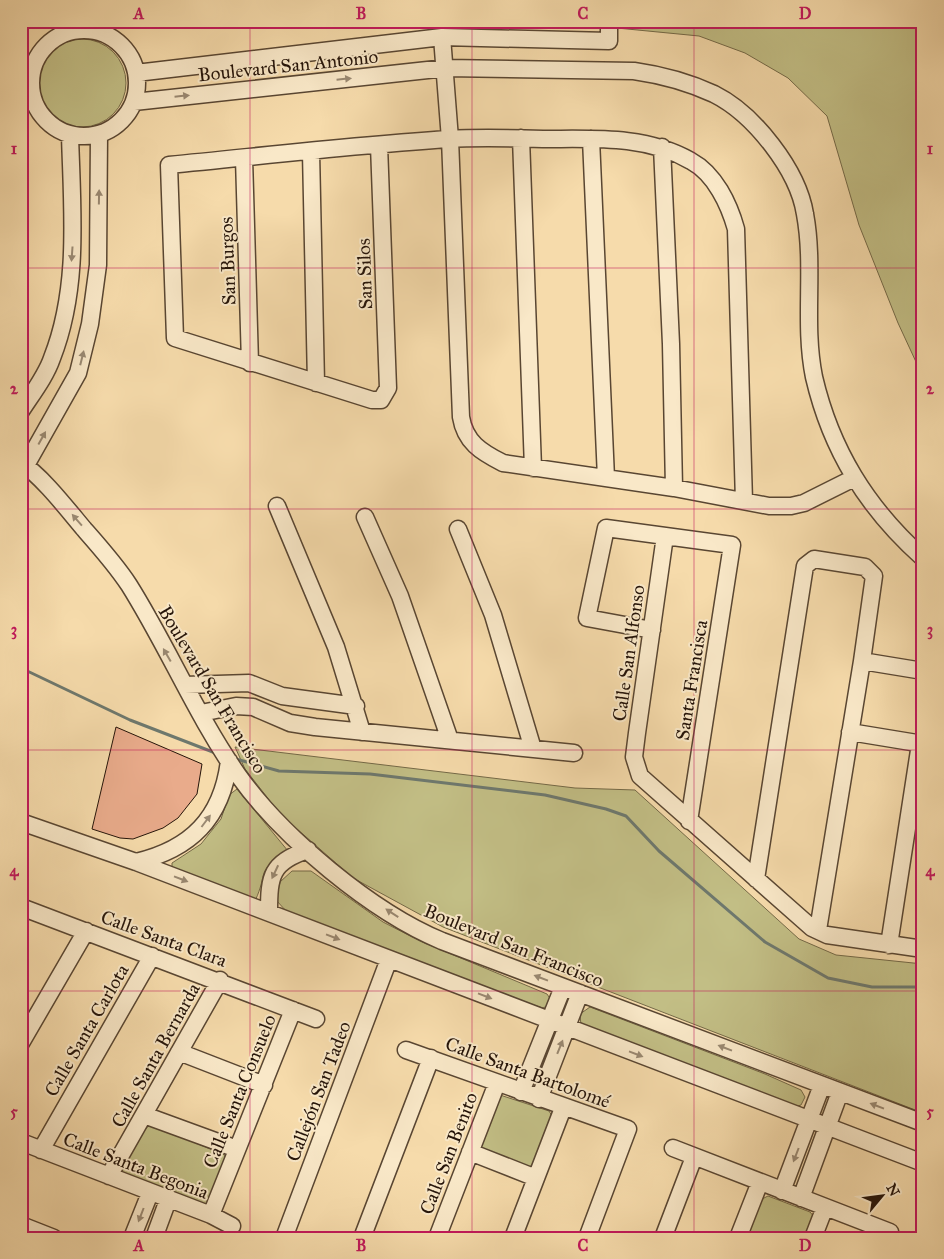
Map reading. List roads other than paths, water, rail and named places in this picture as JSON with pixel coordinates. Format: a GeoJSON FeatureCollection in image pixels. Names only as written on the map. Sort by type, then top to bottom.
{"type":"FeatureCollection","features":[{"type":"Feature","properties":{"kind":"street","name":"Boulevard San Antonio"},"geometry":{"type":"LineString","coordinates":[[136,72],[442,37],[609,42],[609,21]]}},
{"type":"Feature","properties":{"kind":"street"},"geometry":{"type":"LineString","coordinates":[[90,26],[116,41],[129,55],[136,72],[137,82],[134,102],[124,119],[108,131],[90,136],[70,135],[48,123],[28,102],[30,85],[27,66],[59,28],[69,31],[90,26]]}},
{"type":"Feature","properties":{"kind":"street"},"geometry":{"type":"LineString","coordinates":[[442,37],[446,68],[450,139],[463,431],[485,454],[503,463],[674,488],[769,506],[791,506],[820,497],[854,478]]}},
{"type":"Feature","properties":{"kind":"street","name":"Boulevard San Antonio"},"geometry":{"type":"LineString","coordinates":[[134,102],[446,68],[634,71],[664,75],[715,95],[738,111],[756,127],[787,168],[798,190],[805,214],[808,322],[814,374],[830,429],[846,465],[872,504],[908,545],[923,558]]}},
{"type":"Feature","properties":{"kind":"street"},"geometry":{"type":"LineString","coordinates":[[23,468],[78,373],[88,333],[98,265],[100,134]]}},
{"type":"Feature","properties":{"kind":"street"},"geometry":{"type":"LineString","coordinates":[[21,410],[52,359],[67,307],[72,248],[70,135]]}},
{"type":"Feature","properties":{"kind":"street"},"geometry":{"type":"LineString","coordinates":[[521,138],[533,468]]}},
{"type":"Feature","properties":{"kind":"street"},"geometry":{"type":"LineString","coordinates":[[311,152],[316,383],[176,338],[169,165],[450,139],[521,138],[591,139],[646,143],[662,147],[694,162],[714,184],[731,211],[736,229],[744,501]]}},
{"type":"Feature","properties":{"kind":"street"},"geometry":{"type":"LineString","coordinates":[[591,139],[606,478]]}},
{"type":"Feature","properties":{"kind":"street","name":"San Silos"},"geometry":{"type":"LineString","coordinates":[[316,383],[372,400],[381,400],[388,388],[379,145]]}},
{"type":"Feature","properties":{"kind":"street"},"geometry":{"type":"LineString","coordinates":[[662,147],[671,344],[674,488]]}},
{"type":"Feature","properties":{"kind":"street","name":"San Burgos"},"geometry":{"type":"LineString","coordinates":[[244,158],[250,363]]}},
{"type":"Feature","properties":{"kind":"street"},"geometry":{"type":"LineString","coordinates":[[61,329],[88,333]]}},
{"type":"Feature","properties":{"kind":"street","name":"Boulevard San Francisco"},"geometry":{"type":"LineString","coordinates":[[23,468],[95,541],[128,584],[234,768],[274,818],[308,850],[367,897],[418,930],[923,1123]]}},
{"type":"Feature","properties":{"kind":"street"},"geometry":{"type":"LineString","coordinates":[[277,506],[336,647],[356,706],[362,732]]}},
{"type":"Feature","properties":{"kind":"street"},"geometry":{"type":"LineString","coordinates":[[366,517],[400,596],[450,740]]}},
{"type":"Feature","properties":{"kind":"street"},"geometry":{"type":"LineString","coordinates":[[652,630],[587,618],[606,528],[666,536]]}},
{"type":"Feature","properties":{"kind":"street"},"geometry":{"type":"LineString","coordinates":[[458,529],[493,615],[533,749]]}},
{"type":"Feature","properties":{"kind":"street","name":"Santa Francisca"},"geometry":{"type":"LineString","coordinates":[[666,536],[732,545],[689,821]]}},
{"type":"Feature","properties":{"kind":"street","name":"Calle San Alfonso"},"geometry":{"type":"LineString","coordinates":[[666,536],[634,757],[640,776],[689,821]]}},
{"type":"Feature","properties":{"kind":"street"},"geometry":{"type":"LineString","coordinates":[[756,879],[805,566],[814,559],[866,567],[874,576],[818,930]]}},
{"type":"Feature","properties":{"kind":"street"},"geometry":{"type":"LineString","coordinates":[[862,661],[923,671]]}},
{"type":"Feature","properties":{"kind":"street"},"geometry":{"type":"LineString","coordinates":[[185,685],[249,683],[290,697],[356,706]]}},
{"type":"Feature","properties":{"kind":"street"},"geometry":{"type":"LineString","coordinates":[[287,721],[290,697]]}},
{"type":"Feature","properties":{"kind":"street"},"geometry":{"type":"LineString","coordinates":[[201,713],[236,706],[252,707],[287,721],[362,732],[574,752]]}},
{"type":"Feature","properties":{"kind":"street"},"geometry":{"type":"LineString","coordinates":[[850,732],[921,744],[889,945]]}},
{"type":"Feature","properties":{"kind":"street"},"geometry":{"type":"LineString","coordinates":[[136,862],[176,848],[195,834],[208,819],[234,768]]}},
{"type":"Feature","properties":{"kind":"street"},"geometry":{"type":"LineString","coordinates":[[689,821],[792,911],[818,930],[828,935],[923,949]]}},
{"type":"Feature","properties":{"kind":"street"},"geometry":{"type":"LineString","coordinates":[[21,822],[136,862],[923,1163]]}},
{"type":"Feature","properties":{"kind":"street"},"geometry":{"type":"LineString","coordinates":[[268,912],[269,886],[279,864],[289,856],[308,850]]}},
{"type":"Feature","properties":{"kind":"street","name":"Calle Santa Clara"},"geometry":{"type":"LineString","coordinates":[[21,907],[220,980],[316,1019]]}},
{"type":"Feature","properties":{"kind":"street"},"geometry":{"type":"LineString","coordinates":[[21,1043],[86,931]]}},
{"type":"Feature","properties":{"kind":"street","name":"Calle Santa Carlota"},"geometry":{"type":"LineString","coordinates":[[41,1150],[152,956]]}},
{"type":"Feature","properties":{"kind":"street","name":"Callejón San Tadeo"},"geometry":{"type":"LineString","coordinates":[[284,1238],[389,959]]}},
{"type":"Feature","properties":{"kind":"street","name":"Calle Santa Bernarda"},"geometry":{"type":"LineString","coordinates":[[110,1176],[220,980]]}},
{"type":"Feature","properties":{"kind":"street"},"geometry":{"type":"LineString","coordinates":[[521,1092],[563,987]]}},
{"type":"Feature","properties":{"kind":"street"},"geometry":{"type":"LineString","coordinates":[[539,1099],[580,993]]}},
{"type":"Feature","properties":{"kind":"street","name":"Calle Santa Consuelo"},"geometry":{"type":"LineString","coordinates":[[211,1215],[293,1010]]}},
{"type":"Feature","properties":{"kind":"street"},"geometry":{"type":"LineString","coordinates":[[406,1050],[431,1058]]}},
{"type":"Feature","properties":{"kind":"street"},"geometry":{"type":"LineString","coordinates":[[179,1052],[264,1085]]}},
{"type":"Feature","properties":{"kind":"street","name":"Calle Santa Bartolomé"},"geometry":{"type":"LineString","coordinates":[[362,1238],[431,1058],[563,1108],[628,1130],[587,1238]]}},
{"type":"Feature","properties":{"kind":"street","name":"Calle San Benito"},"geometry":{"type":"LineString","coordinates":[[437,1238],[497,1083]]}},
{"type":"Feature","properties":{"kind":"street"},"geometry":{"type":"LineString","coordinates":[[782,1191],[822,1085]]}},
{"type":"Feature","properties":{"kind":"street"},"geometry":{"type":"LineString","coordinates":[[800,1198],[840,1092]]}},
{"type":"Feature","properties":{"kind":"street"},"geometry":{"type":"LineString","coordinates":[[513,1238],[563,1108]]}},
{"type":"Feature","properties":{"kind":"street"},"geometry":{"type":"LineString","coordinates":[[144,1115],[237,1149]]}},
{"type":"Feature","properties":{"kind":"street","name":"Calle Santa Begonia"},"geometry":{"type":"LineString","coordinates":[[24,1142],[150,1193],[211,1215],[232,1226]]}},
{"type":"Feature","properties":{"kind":"street"},"geometry":{"type":"LineString","coordinates":[[673,1148],[890,1232],[888,1238]]}},
{"type":"Feature","properties":{"kind":"street"},"geometry":{"type":"LineString","coordinates":[[470,1152],[536,1178]]}},
{"type":"Feature","properties":{"kind":"street"},"geometry":{"type":"LineString","coordinates":[[663,1238],[694,1157]]}},
{"type":"Feature","properties":{"kind":"street"},"geometry":{"type":"LineString","coordinates":[[738,1238],[760,1182]]}},
{"type":"Feature","properties":{"kind":"street"},"geometry":{"type":"LineString","coordinates":[[132,1238],[150,1193]]}},
{"type":"Feature","properties":{"kind":"street"},"geometry":{"type":"LineString","coordinates":[[154,1238],[168,1200]]}},
{"type":"Feature","properties":{"kind":"street"},"geometry":{"type":"LineString","coordinates":[[813,1238],[825,1207]]}},
{"type":"Feature","properties":{"kind":"street"},"geometry":{"type":"LineString","coordinates":[[21,1225],[28,1238]]}},
{"type":"Feature","properties":{"kind":"street"},"geometry":{"type":"LineString","coordinates":[[21,1225],[54,1238]]}},
{"type":"Feature","properties":{"kind":"waterway"},"geometry":{"type":"LineString","coordinates":[[21,668],[130,720],[218,754]]}},
{"type":"Feature","properties":{"kind":"waterway"},"geometry":{"type":"LineString","coordinates":[[236,759],[279,771],[370,774],[545,795],[606,809],[626,816],[659,851],[765,942],[828,978],[872,987],[923,987]]}}]}
